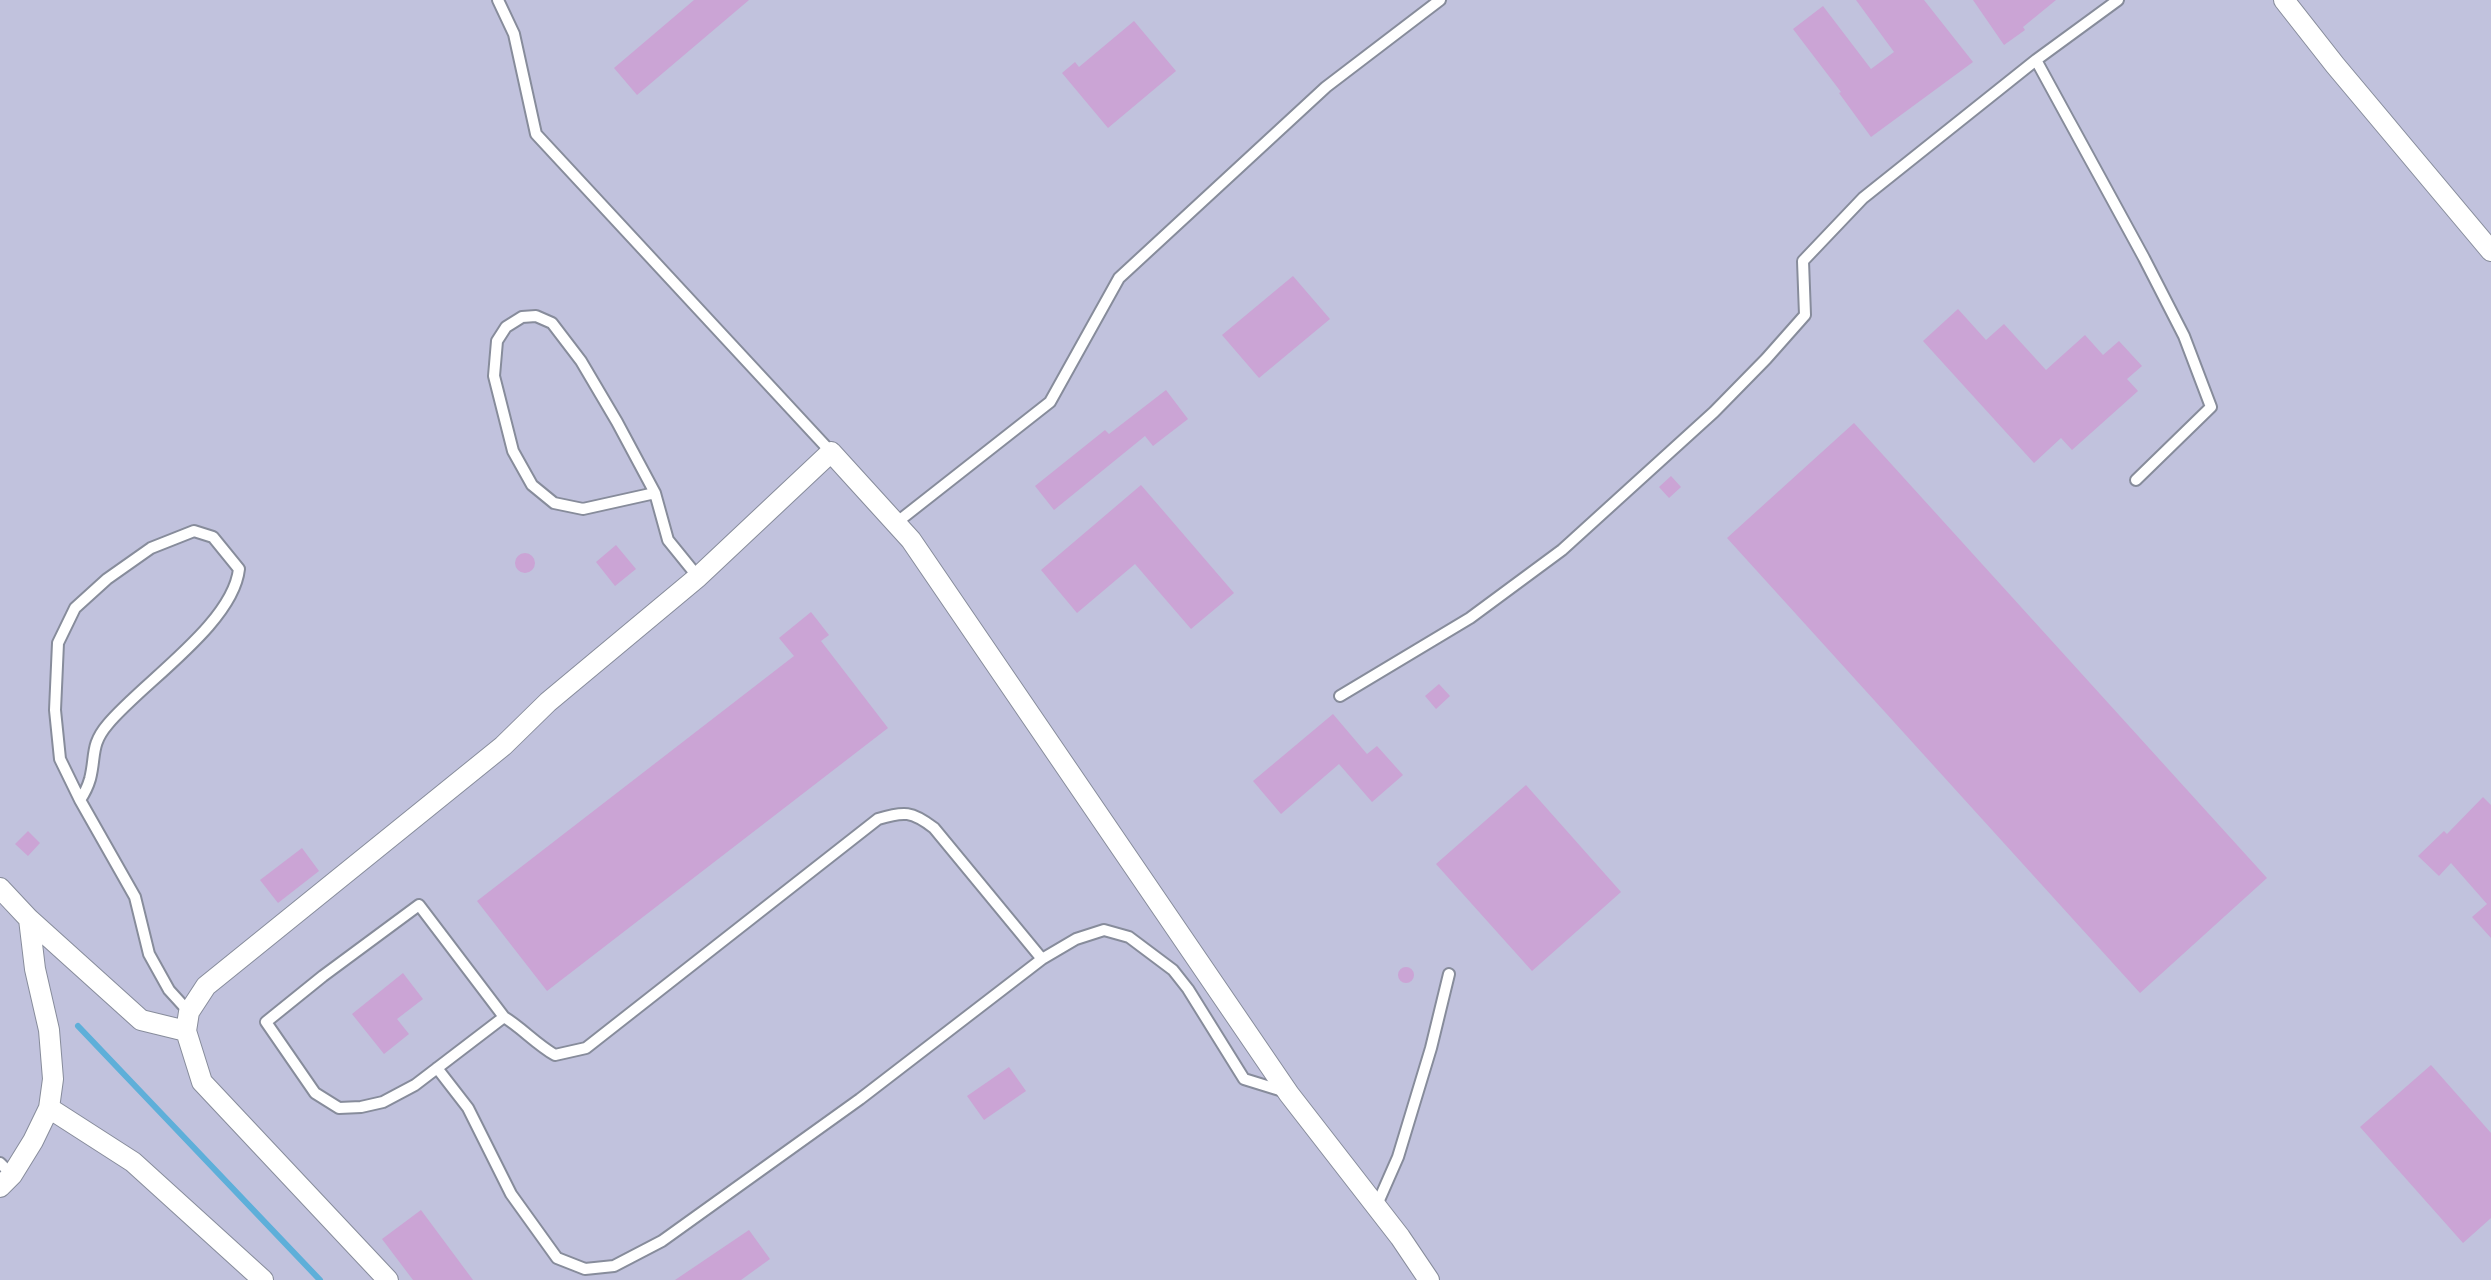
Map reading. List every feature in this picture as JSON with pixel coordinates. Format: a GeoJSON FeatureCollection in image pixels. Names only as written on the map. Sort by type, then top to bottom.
{"type":"FeatureCollection","features":[{"type":"Feature","properties":{"kind":"street"},"geometry":{"type":"LineString","coordinates":[[2284,0],[2335,65],[2491,251]]}},
{"type":"Feature","properties":{"kind":"street"},"geometry":{"type":"LineString","coordinates":[[388,1280],[202,1082],[188,1022],[206,986],[503,746],[548,702],[698,577],[831,452],[918,550],[1289,1094],[1400,1237],[1429,1280]]}},
{"type":"Feature","properties":{"kind":"street"},"geometry":{"type":"LineString","coordinates":[[0,888],[29,920],[141,1020],[188,1022]]}},
{"type":"Feature","properties":{"kind":"street"},"geometry":{"type":"LineString","coordinates":[[4,1175],[33,1142],[49,1108],[53,1079],[52,1052],[35,969],[29,920]]}},
{"type":"Feature","properties":{"kind":"street"},"geometry":{"type":"LineString","coordinates":[[49,1108],[133,1162],[262,1280]]}},
{"type":"Feature","properties":{"kind":"lane"},"geometry":{"type":"LineString","coordinates":[[498,0],[514,34],[536,134],[831,452]]}},
{"type":"Feature","properties":{"kind":"lane"},"geometry":{"type":"LineString","coordinates":[[896,524],[1050,402],[1119,278],[1326,87],[1440,0]]}},
{"type":"Feature","properties":{"kind":"lane"},"geometry":{"type":"LineString","coordinates":[[1340,696],[1470,618],[1562,550],[1714,412],[1805,315],[1803,261],[1863,198],[2036,60],[2118,0]]}},
{"type":"Feature","properties":{"kind":"lane"},"geometry":{"type":"LineString","coordinates":[[2036,60],[2174,316],[2211,406],[2136,480]]}},
{"type":"Feature","properties":{"kind":"lane"},"geometry":{"type":"LineString","coordinates":[[655,493],[582,509],[554,504],[532,485],[513,451],[494,376],[497,341],[506,327],[522,317],[536,315],[552,324],[581,361],[655,493],[668,540],[698,577]]}},
{"type":"Feature","properties":{"kind":"lane"},"geometry":{"type":"LineString","coordinates":[[81,800],[90,780],[94,744],[108,724],[209,626],[237,584],[238,569],[213,537],[194,531],[151,548],[107,579],[75,608],[58,643],[55,710],[60,759],[81,800],[135,897],[149,954],[188,1022]]}},
{"type":"Feature","properties":{"kind":"lane"},"geometry":{"type":"LineString","coordinates":[[504,1017],[415,1085],[383,1102],[361,1107],[339,1108],[315,1093],[266,1022],[323,976],[419,905],[504,1017],[537,1044],[555,1055],[586,1048],[878,819],[899,813],[916,815],[934,828],[1042,959]]}},
{"type":"Feature","properties":{"kind":"lane"},"geometry":{"type":"LineString","coordinates":[[437,1068],[468,1108],[511,1194],[557,1258],[585,1269],[614,1266],[662,1241],[860,1099],[1042,959],[1076,939],[1104,930],[1129,938],[1173,970],[1188,989],[1245,1078],[1289,1094]]}},
{"type":"Feature","properties":{"kind":"lane"},"geometry":{"type":"LineString","coordinates":[[1376,1208],[1398,1157],[1431,1047],[1449,974]]}},
{"type":"Feature","properties":{"kind":"shaded area"},"geometry":{"type":"Polygon","coordinates":[[[0,0],[2491,0],[2491,1280],[0,1280],[0,0]]]}},
{"type":"Feature","properties":{"kind":"building"},"geometry":{"type":"Polygon","coordinates":[[[694,0],[749,0],[637,95],[614,68],[694,0]]]}},
{"type":"Feature","properties":{"kind":"building"},"geometry":{"type":"Polygon","coordinates":[[[1856,0],[1924,0],[1973,62],[1871,137],[1839,93],[1841,92],[1793,29],[1823,6],[1871,69],[1894,52],[1856,0]]]}},
{"type":"Feature","properties":{"kind":"building"},"geometry":{"type":"Polygon","coordinates":[[[1973,0],[2056,0],[2023,27],[2025,30],[2004,45],[1973,0]]]}},
{"type":"Feature","properties":{"kind":"building"},"geometry":{"type":"Polygon","coordinates":[[[1134,21],[1176,71],[1108,128],[1062,73],[1075,62],[1079,67],[1134,21]]]}},
{"type":"Feature","properties":{"kind":"building"},"geometry":{"type":"Polygon","coordinates":[[[1293,276],[1330,319],[1259,378],[1222,335],[1293,276]]]}},
{"type":"Feature","properties":{"kind":"building"},"geometry":{"type":"Polygon","coordinates":[[[1958,309],[1986,340],[2004,324],[2046,370],[2085,335],[2103,355],[2119,341],[2142,366],[2127,379],[2138,391],[2072,450],[2061,438],[2034,463],[1923,341],[1958,309]]]}},
{"type":"Feature","properties":{"kind":"building"},"geometry":{"type":"Polygon","coordinates":[[[1166,390],[1188,419],[1153,446],[1145,436],[1054,510],[1035,486],[1105,430],[1109,434],[1166,390]]]}},
{"type":"Feature","properties":{"kind":"building"},"geometry":{"type":"Polygon","coordinates":[[[1854,423],[2267,878],[2140,993],[1727,538],[1854,423]]]}},
{"type":"Feature","properties":{"kind":"building"},"geometry":{"type":"Polygon","coordinates":[[[1671,476],[1681,487],[1669,498],[1659,487],[1671,476]]]}},
{"type":"Feature","properties":{"kind":"building"},"geometry":{"type":"Polygon","coordinates":[[[1141,485],[1234,593],[1191,629],[1135,564],[1077,613],[1041,570],[1141,485]]]}},
{"type":"Feature","properties":{"kind":"building"},"geometry":{"type":"Polygon","coordinates":[[[616,545],[636,569],[615,586],[596,562],[616,545]]]}},
{"type":"Feature","properties":{"kind":"building"},"geometry":{"type":"Polygon","coordinates":[[[521,553],[529,553],[535,559],[535,567],[529,573],[521,573],[515,567],[515,559],[521,553]]]}},
{"type":"Feature","properties":{"kind":"building"},"geometry":{"type":"Polygon","coordinates":[[[811,612],[829,635],[821,641],[888,728],[547,991],[477,901],[794,656],[779,638],[811,612]]]}},
{"type":"Feature","properties":{"kind":"building"},"geometry":{"type":"Polygon","coordinates":[[[1439,684],[1450,696],[1436,709],[1425,696],[1439,684]]]}},
{"type":"Feature","properties":{"kind":"building"},"geometry":{"type":"Polygon","coordinates":[[[1333,714],[1367,754],[1377,746],[1403,775],[1372,802],[1339,764],[1281,814],[1253,781],[1333,714]]]}},
{"type":"Feature","properties":{"kind":"building"},"geometry":{"type":"Polygon","coordinates":[[[1526,785],[1621,892],[1532,971],[1436,864],[1526,785]]]}},
{"type":"Feature","properties":{"kind":"building"},"geometry":{"type":"Polygon","coordinates":[[[2483,797],[2491,805],[2491,938],[2472,917],[2487,904],[2451,863],[2439,876],[2418,856],[2444,831],[2447,834],[2483,797]]]}},
{"type":"Feature","properties":{"kind":"building"},"geometry":{"type":"Polygon","coordinates":[[[28,831],[40,843],[28,856],[15,844],[28,831]]]}},
{"type":"Feature","properties":{"kind":"building"},"geometry":{"type":"Polygon","coordinates":[[[302,848],[319,871],[278,903],[260,880],[302,848]]]}},
{"type":"Feature","properties":{"kind":"building"},"geometry":{"type":"Polygon","coordinates":[[[1406,967],[1412,969],[1414,975],[1412,981],[1406,983],[1400,981],[1398,975],[1400,969],[1406,967]]]}},
{"type":"Feature","properties":{"kind":"building"},"geometry":{"type":"Polygon","coordinates":[[[403,973],[423,999],[397,1019],[409,1034],[384,1054],[352,1014],[403,973]]]}},
{"type":"Feature","properties":{"kind":"building"},"geometry":{"type":"Polygon","coordinates":[[[2431,1065],[2491,1133],[2491,1218],[2463,1243],[2360,1127],[2431,1065]]]}},
{"type":"Feature","properties":{"kind":"building"},"geometry":{"type":"Polygon","coordinates":[[[1009,1067],[1026,1091],[984,1120],[967,1096],[1009,1067]]]}},
{"type":"Feature","properties":{"kind":"building"},"geometry":{"type":"Polygon","coordinates":[[[421,1210],[473,1280],[413,1280],[382,1239],[421,1210]]]}},
{"type":"Feature","properties":{"kind":"building"},"geometry":{"type":"Polygon","coordinates":[[[749,1230],[770,1259],[741,1280],[675,1280],[749,1230]]]}},
{"type":"Feature","properties":{"kind":"waterway"},"geometry":{"type":"LineString","coordinates":[[78,1026],[320,1280]]}}]}
